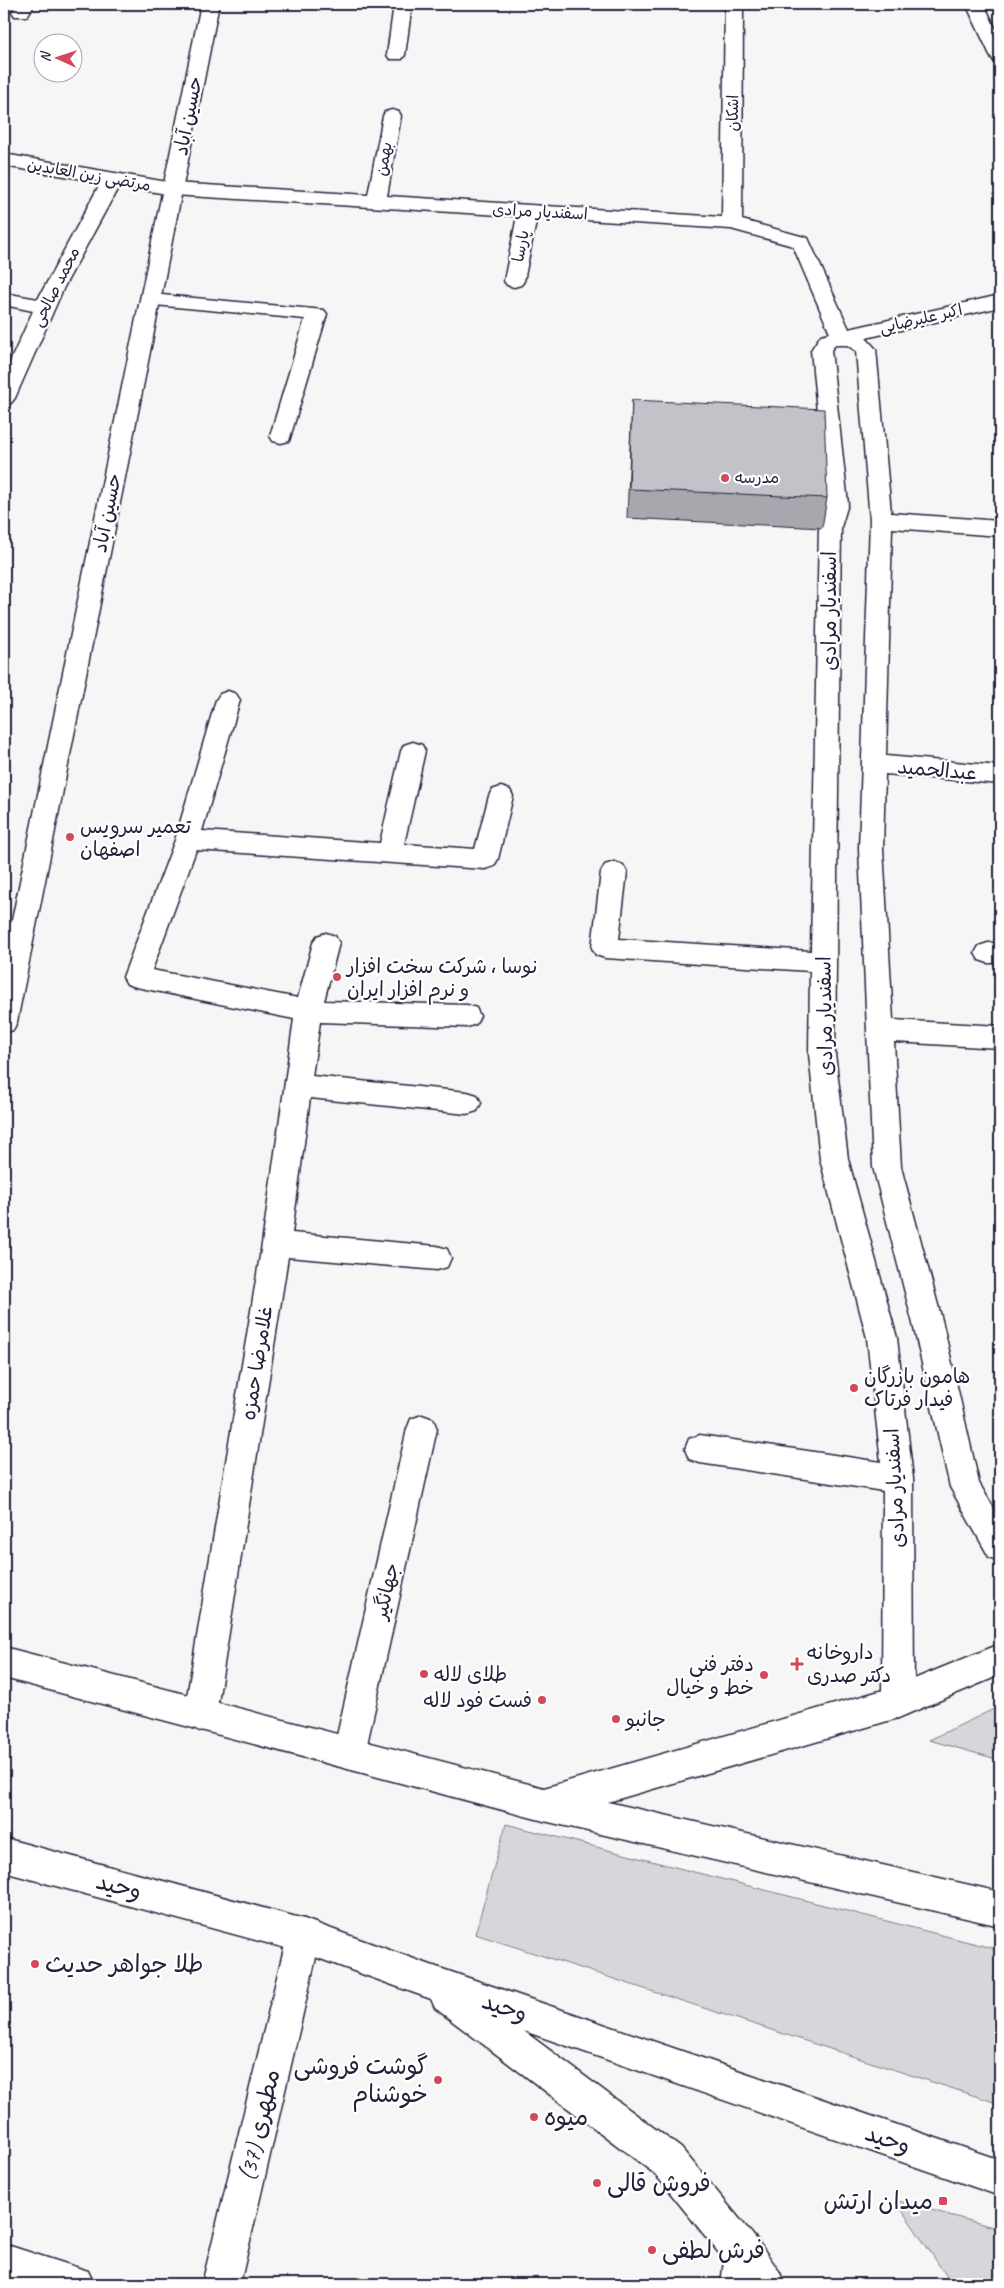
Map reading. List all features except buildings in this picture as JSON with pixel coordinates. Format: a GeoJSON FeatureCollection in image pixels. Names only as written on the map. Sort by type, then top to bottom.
{"type":"FeatureCollection","features":[{"type":"Feature","properties":{"kind":"street","name":"حسین آباد"},"geometry":{"type":"LineString","coordinates":[[4,1022],[13,932],[151,300],[210,4]]}},
{"type":"Feature","properties":{"kind":"street"},"geometry":{"type":"LineString","coordinates":[[396,56],[403,4]]}},
{"type":"Feature","properties":{"kind":"street","name":"اشکان"},"geometry":{"type":"LineString","coordinates":[[732,223],[734,4]]}},
{"type":"Feature","properties":{"kind":"street"},"geometry":{"type":"LineString","coordinates":[[975,4],[1000,57]]}},
{"type":"Feature","properties":{"kind":"street","name":"بهمن"},"geometry":{"type":"LineString","coordinates":[[376,202],[392,116]]}},
{"type":"Feature","properties":{"kind":"street","name":"مرتضی زین العابدین"},"geometry":{"type":"LineString","coordinates":[[4,160],[173,189]]}},
{"type":"Feature","properties":{"kind":"street","name":"محمد صالحی"},"geometry":{"type":"LineString","coordinates":[[4,398],[45,307],[113,179]]}},
{"type":"Feature","properties":{"kind":"street","name":"اسفندیار مرادی"},"geometry":{"type":"LineString","coordinates":[[173,189],[732,223],[801,242],[842,337],[828,340],[821,350],[836,504],[830,527],[822,1054],[834,1160],[882,1338],[898,1478],[898,1702]]}},
{"type":"Feature","properties":{"kind":"street","name":"پارسا"},"geometry":{"type":"LineString","coordinates":[[514,281],[528,211]]}},
{"type":"Feature","properties":{"kind":"street"},"geometry":{"type":"LineString","coordinates":[[4,299],[45,307]]}},
{"type":"Feature","properties":{"kind":"street"},"geometry":{"type":"LineString","coordinates":[[151,300],[317,314],[280,436]]}},
{"type":"Feature","properties":{"kind":"street","name":"اکبر علیرضایی"},"geometry":{"type":"LineString","coordinates":[[842,337],[1000,301]]}},
{"type":"Feature","properties":{"kind":"street"},"geometry":{"type":"LineString","coordinates":[[842,337],[857,340],[866,349],[881,520],[871,849],[887,1167],[928,1324],[964,1487],[1000,1547]]}},
{"type":"Feature","properties":{"kind":"street"},"geometry":{"type":"LineString","coordinates":[[881,520],[1000,528]]}},
{"type":"Feature","properties":{"kind":"street"},"geometry":{"type":"LineString","coordinates":[[228,700],[187,840],[136,977],[308,1011],[467,1016]]}},
{"type":"Feature","properties":{"kind":"street"},"geometry":{"type":"LineString","coordinates":[[390,852],[413,751]]}},
{"type":"Feature","properties":{"kind":"street","name":"عبدالحمید"},"geometry":{"type":"LineString","coordinates":[[874,764],[1000,775]]}},
{"type":"Feature","properties":{"kind":"street"},"geometry":{"type":"LineString","coordinates":[[187,840],[485,859],[501,796]]}},
{"type":"Feature","properties":{"kind":"street"},"geometry":{"type":"LineString","coordinates":[[614,872],[605,948],[824,962]]}},
{"type":"Feature","properties":{"kind":"street","name":"غلامرضا حمزه"},"geometry":{"type":"LineString","coordinates":[[200,1714],[276,1244],[308,1011],[326,943]]}},
{"type":"Feature","properties":{"kind":"street"},"geometry":{"type":"LineString","coordinates":[[880,1030],[1000,1037]]}},
{"type":"Feature","properties":{"kind":"street"},"geometry":{"type":"LineString","coordinates":[[298,1086],[467,1103]]}},
{"type":"Feature","properties":{"kind":"street"},"geometry":{"type":"LineString","coordinates":[[276,1244],[437,1258]]}},
{"type":"Feature","properties":{"kind":"street","name":"جهانگیر"},"geometry":{"type":"LineString","coordinates":[[350,1753],[422,1429]]}},
{"type":"Feature","properties":{"kind":"street"},"geometry":{"type":"LineString","coordinates":[[700,1449],[898,1478]]}},
{"type":"Feature","properties":{"kind":"street"},"geometry":{"type":"LineString","coordinates":[[544,1804],[898,1702],[1000,1659]]}},
{"type":"Feature","properties":{"kind":"street"},"geometry":{"type":"LineString","coordinates":[[4,1663],[544,1804],[1000,1909]]}},
{"type":"Feature","properties":{"kind":"street","name":"وحید"},"geometry":{"type":"LineString","coordinates":[[4,1854],[304,1936],[1000,2178]]}},
{"type":"Feature","properties":{"kind":"street","name":"مطهری (37)"},"geometry":{"type":"LineString","coordinates":[[221,2284],[304,1936]]}},
{"type":"Feature","properties":{"kind":"street"},"geometry":{"type":"LineString","coordinates":[[426,1980],[668,2161],[742,2268],[766,2284]]}},
{"type":"Feature","properties":{"kind":"street"},"geometry":{"type":"LineString","coordinates":[[4,2262],[75,2284]]}},
{"type":"Feature","properties":{"kind":"shaded area"},"geometry":{"type":"Polygon","coordinates":[[[1000,1706],[1000,1760],[929,1740],[1000,1706]]]}},
{"type":"Feature","properties":{"kind":"shaded area"},"geometry":{"type":"Polygon","coordinates":[[[506,1824],[1000,1950],[1000,2104],[475,1934],[506,1824]]]}},
{"type":"Feature","properties":{"kind":"shaded area"},"geometry":{"type":"Polygon","coordinates":[[[895,2200],[1000,2229],[1000,2284],[952,2284],[895,2200]]]}},
{"type":"Feature","properties":{"kind":"place","name":"مدرسه"},"geometry":{"type":"Point","coordinates":[725,478]}},
{"type":"Feature","properties":{"kind":"place","name":"تعمیر سرویس اصفهان"},"geometry":{"type":"Point","coordinates":[70,837]}},
{"type":"Feature","properties":{"kind":"place","name":"نوسا ، شرکت سخت افزار و نرم افزار ایران"},"geometry":{"type":"Point","coordinates":[337,977]}},
{"type":"Feature","properties":{"kind":"place","name":"هامون بازرگان فیدار فرتاک"},"geometry":{"type":"Point","coordinates":[854,1388]}},
{"type":"Feature","properties":{"kind":"place","name":"داروخانه دکتر صدری"},"geometry":{"type":"Point","coordinates":[797,1664]}},
{"type":"Feature","properties":{"kind":"place","name":"طلای لاله"},"geometry":{"type":"Point","coordinates":[424,1674]}},
{"type":"Feature","properties":{"kind":"place","name":"دفتر فنی خط و خیال"},"geometry":{"type":"Point","coordinates":[764,1675]}},
{"type":"Feature","properties":{"kind":"place","name":"فست فود لاله"},"geometry":{"type":"Point","coordinates":[542,1700]}},
{"type":"Feature","properties":{"kind":"place","name":"جانبو"},"geometry":{"type":"Point","coordinates":[616,1719]}},
{"type":"Feature","properties":{"kind":"place","name":"طلا جواهر حدیث"},"geometry":{"type":"Point","coordinates":[35,1964]}},
{"type":"Feature","properties":{"kind":"place","name":"گوشت فروشی خوشنام"},"geometry":{"type":"Point","coordinates":[438,2080]}},
{"type":"Feature","properties":{"kind":"place","name":"میوه"},"geometry":{"type":"Point","coordinates":[534,2117]}},
{"type":"Feature","properties":{"kind":"place","name":"فروش قالی"},"geometry":{"type":"Point","coordinates":[597,2183]}},
{"type":"Feature","properties":{"kind":"place","name":"میدان ارتش"},"geometry":{"type":"Point","coordinates":[943,2201]}},
{"type":"Feature","properties":{"kind":"place","name":"فرش لطفی"},"geometry":{"type":"Point","coordinates":[652,2250]}}]}
